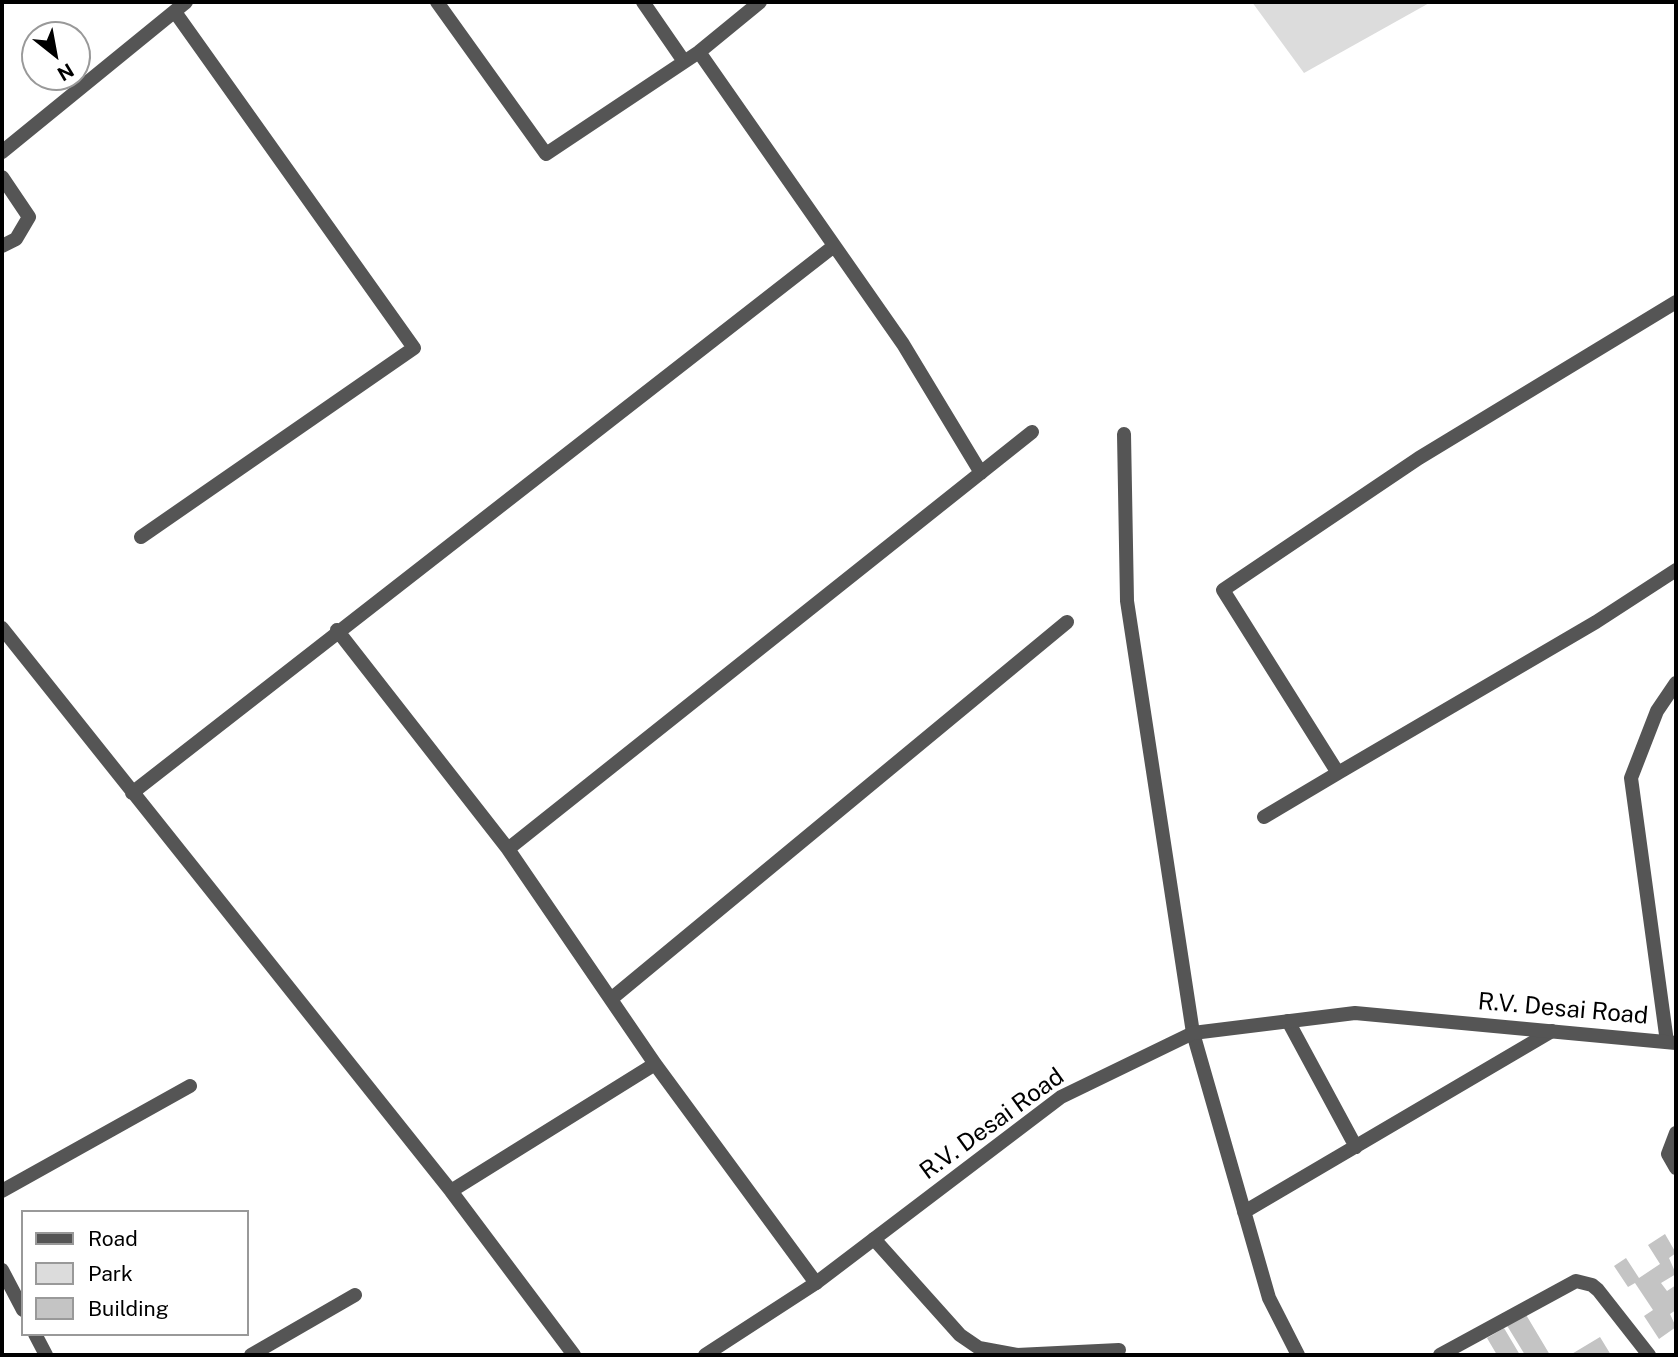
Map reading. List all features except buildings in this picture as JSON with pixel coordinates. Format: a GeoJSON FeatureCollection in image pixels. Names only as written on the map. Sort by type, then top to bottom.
{"type":"FeatureCollection","features":[{"type":"Feature","properties":{"kind":"street"},"geometry":{"type":"LineString","coordinates":[[437,2],[546,154],[683,60],[699,52],[760,2]]}},
{"type":"Feature","properties":{"kind":"street"},"geometry":{"type":"LineString","coordinates":[[643,2],[683,60]]}},
{"type":"Feature","properties":{"kind":"street"},"geometry":{"type":"LineString","coordinates":[[2,152],[181,7],[414,348],[141,537]]}},
{"type":"Feature","properties":{"kind":"street"},"geometry":{"type":"LineString","coordinates":[[699,52],[903,344],[981,473]]}},
{"type":"Feature","properties":{"kind":"street"},"geometry":{"type":"LineString","coordinates":[[2,177],[29,217],[16,239],[2,246]]}},
{"type":"Feature","properties":{"kind":"street"},"geometry":{"type":"LineString","coordinates":[[132,793],[337,630],[834,246]]}},
{"type":"Feature","properties":{"kind":"street"},"geometry":{"type":"LineString","coordinates":[[1338,773],[1223,590],[1419,458],[1676,302]]}},
{"type":"Feature","properties":{"kind":"street"},"geometry":{"type":"LineString","coordinates":[[508,849],[1032,432]]}},
{"type":"Feature","properties":{"kind":"street"},"geometry":{"type":"LineString","coordinates":[[1124,434],[1127,601],[1192,1033],[1269,1298],[1298,1355]]}},
{"type":"Feature","properties":{"kind":"street"},"geometry":{"type":"LineString","coordinates":[[1264,817],[1596,622],[1676,570]]}},
{"type":"Feature","properties":{"kind":"street"},"geometry":{"type":"LineString","coordinates":[[611,999],[1067,622]]}},
{"type":"Feature","properties":{"kind":"street"},"geometry":{"type":"LineString","coordinates":[[2,628],[451,1191],[574,1355]]}},
{"type":"Feature","properties":{"kind":"street"},"geometry":{"type":"LineString","coordinates":[[337,630],[508,849],[655,1064],[816,1283]]}},
{"type":"Feature","properties":{"kind":"street"},"geometry":{"type":"LineString","coordinates":[[1672,1042],[1631,778],[1657,711],[1676,683]]}},
{"type":"Feature","properties":{"kind":"street","name":"R.V. Desai Road"},"geometry":{"type":"LineString","coordinates":[[707,1355],[816,1283],[1061,1097],[1192,1033],[1355,1013],[1672,1042]]}},
{"type":"Feature","properties":{"kind":"street"},"geometry":{"type":"LineString","coordinates":[[1288,1021],[1356,1147]]}},
{"type":"Feature","properties":{"kind":"street"},"geometry":{"type":"LineString","coordinates":[[1244,1212],[1552,1031]]}},
{"type":"Feature","properties":{"kind":"street"},"geometry":{"type":"LineString","coordinates":[[451,1191],[655,1064]]}},
{"type":"Feature","properties":{"kind":"street"},"geometry":{"type":"LineString","coordinates":[[2,1191],[190,1086]]}},
{"type":"Feature","properties":{"kind":"street"},"geometry":{"type":"LineString","coordinates":[[1676,1133],[1668,1154],[1676,1168]]}},
{"type":"Feature","properties":{"kind":"street"},"geometry":{"type":"LineString","coordinates":[[874,1239],[960,1335],[979,1348],[1017,1355],[1119,1349]]}},
{"type":"Feature","properties":{"kind":"street"},"geometry":{"type":"LineString","coordinates":[[2,1270],[21,1306]]}},
{"type":"Feature","properties":{"kind":"street"},"geometry":{"type":"LineString","coordinates":[[1440,1355],[1576,1281],[1592,1285],[1598,1290],[1649,1355]]}},
{"type":"Feature","properties":{"kind":"street"},"geometry":{"type":"LineString","coordinates":[[251,1355],[355,1295]]}},
{"type":"Feature","properties":{"kind":"street"},"geometry":{"type":"LineString","coordinates":[[36,1336],[46,1355]]}},
{"type":"Feature","properties":{"kind":"green space"},"geometry":{"type":"Polygon","coordinates":[[[1252,2],[1431,2],[1304,73],[1252,2]]]}}]}
